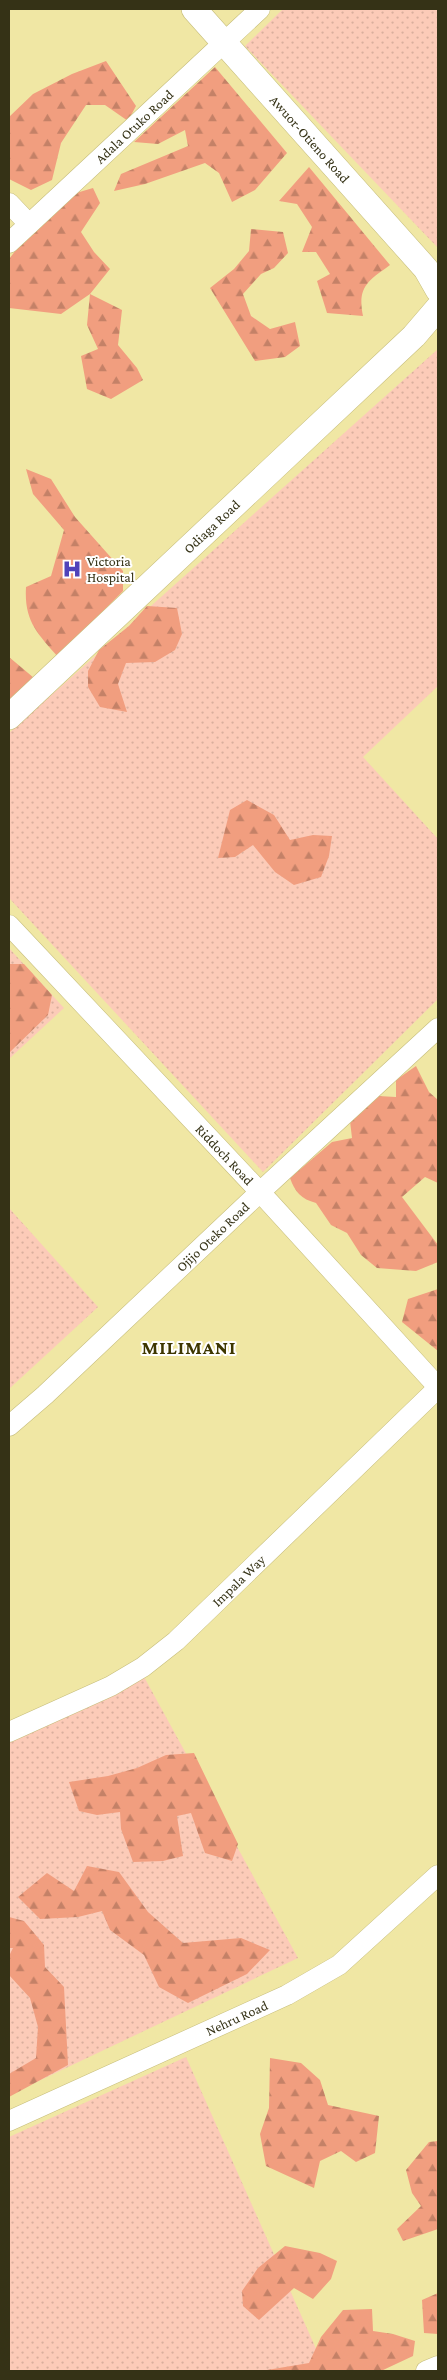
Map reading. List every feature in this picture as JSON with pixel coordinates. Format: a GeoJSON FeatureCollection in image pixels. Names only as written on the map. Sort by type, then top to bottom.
{"type":"FeatureCollection","features":[{"type":"Feature","properties":{"kind":"main road","name":"Awuor-Otieno Road"},"geometry":{"type":"LineString","coordinates":[[194,9],[435,281],[438,308]]}},
{"type":"Feature","properties":{"kind":"main road","name":"Odiaga Road"},"geometry":{"type":"LineString","coordinates":[[9,717],[414,336],[438,308]]}},
{"type":"Feature","properties":{"kind":"main road","name":"Odiaga Road"},"geometry":{"type":"LineString","coordinates":[[414,336],[438,323]]}},
{"type":"Feature","properties":{"kind":"street","name":"Adala Otuko Road"},"geometry":{"type":"LineString","coordinates":[[9,243],[260,9]]}},
{"type":"Feature","properties":{"kind":"street"},"geometry":{"type":"LineString","coordinates":[[9,203],[29,224]]}},
{"type":"Feature","properties":{"kind":"street","name":"Riddoch Road"},"geometry":{"type":"LineString","coordinates":[[9,925],[260,1192],[438,1387]]}},
{"type":"Feature","properties":{"kind":"street","name":"Ojijo Oteko Road"},"geometry":{"type":"LineString","coordinates":[[9,1426],[438,1028]]}},
{"type":"Feature","properties":{"kind":"street","name":"Impala Way"},"geometry":{"type":"LineString","coordinates":[[9,1732],[110,1686],[143,1667],[176,1640],[438,1387]]}},
{"type":"Feature","properties":{"kind":"street","name":"Nehru Road"},"geometry":{"type":"LineString","coordinates":[[9,2121],[287,1995],[339,1964],[438,1875]]}},
{"type":"Feature","properties":{"kind":"street"},"geometry":{"type":"LineString","coordinates":[[426,2371],[438,2366]]}},
{"type":"Feature","properties":{"kind":"shaded area"},"geometry":{"type":"Polygon","coordinates":[[[283,9],[438,9],[438,248],[245,46],[283,9]]]}},
{"type":"Feature","properties":{"kind":"shaded area"},"geometry":{"type":"Polygon","coordinates":[[[438,349],[438,686],[363,757],[438,839],[438,999],[263,1172],[9,898],[9,733],[438,349]]]}},
{"type":"Feature","properties":{"kind":"shaded area"},"geometry":{"type":"Polygon","coordinates":[[[9,948],[64,1008],[9,1059],[9,948]]]}},
{"type":"Feature","properties":{"kind":"shaded area"},"geometry":{"type":"Polygon","coordinates":[[[9,1208],[98,1307],[9,1389],[9,1208]]]}},
{"type":"Feature","properties":{"kind":"shaded area"},"geometry":{"type":"Polygon","coordinates":[[[143,1675],[298,1958],[9,2095],[9,1738],[143,1675]]]}},
{"type":"Feature","properties":{"kind":"shaded area"},"geometry":{"type":"Polygon","coordinates":[[[186,2057],[326,2371],[9,2371],[9,2137],[186,2057]]]}},
{"type":"Feature","properties":{"kind":"green space"},"geometry":{"type":"Polygon","coordinates":[[[106,61],[136,106],[128,121],[105,105],[86,105],[61,143],[52,180],[31,190],[9,179],[9,117],[33,94],[72,74],[106,61]]]}},
{"type":"Feature","properties":{"kind":"green space"},"geometry":{"type":"Polygon","coordinates":[[[215,67],[287,153],[255,190],[232,202],[219,173],[205,163],[145,184],[114,191],[121,174],[188,146],[185,130],[158,144],[134,142],[215,67]]]}},
{"type":"Feature","properties":{"kind":"green space"},"geometry":{"type":"Polygon","coordinates":[[[309,167],[390,265],[370,281],[363,291],[363,316],[327,313],[317,281],[330,274],[316,252],[302,252],[312,227],[297,204],[279,201],[309,167]]]}},
{"type":"Feature","properties":{"kind":"green space"},"geometry":{"type":"Polygon","coordinates":[[[93,188],[100,203],[81,232],[94,252],[110,269],[90,294],[61,314],[9,308],[9,259],[56,199],[93,188]]]}},
{"type":"Feature","properties":{"kind":"green space"},"geometry":{"type":"Polygon","coordinates":[[[251,229],[283,232],[288,253],[274,268],[261,274],[243,294],[251,316],[270,329],[295,322],[300,346],[285,357],[255,361],[210,288],[234,269],[249,251],[251,229]]]}},
{"type":"Feature","properties":{"kind":"green space"},"geometry":{"type":"Polygon","coordinates":[[[90,294],[122,310],[118,345],[137,368],[143,380],[111,399],[87,389],[81,356],[98,349],[87,325],[90,294]]]}},
{"type":"Feature","properties":{"kind":"green space"},"geometry":{"type":"Polygon","coordinates":[[[26,469],[51,479],[75,517],[123,571],[123,591],[58,657],[33,626],[27,609],[26,587],[51,576],[64,530],[33,494],[26,469]]]}},
{"type":"Feature","properties":{"kind":"green space"},"geometry":{"type":"Polygon","coordinates":[[[147,606],[177,608],[182,634],[175,650],[155,662],[126,663],[118,684],[127,712],[100,707],[88,687],[88,671],[99,650],[129,626],[147,606]]]}},
{"type":"Feature","properties":{"kind":"green space"},"geometry":{"type":"Polygon","coordinates":[[[9,657],[34,678],[9,704],[9,657]]]}},
{"type":"Feature","properties":{"kind":"green space"},"geometry":{"type":"Polygon","coordinates":[[[247,800],[274,815],[290,840],[313,835],[332,836],[329,856],[321,877],[294,885],[275,872],[253,845],[235,857],[218,858],[230,810],[247,800]]]}},
{"type":"Feature","properties":{"kind":"green space"},"geometry":{"type":"Polygon","coordinates":[[[9,964],[24,964],[52,995],[48,1015],[9,1053],[9,964]]]}},
{"type":"Feature","properties":{"kind":"green space"},"geometry":{"type":"Polygon","coordinates":[[[416,1066],[429,1092],[438,1100],[438,1183],[425,1177],[402,1197],[438,1245],[438,1262],[416,1271],[377,1268],[361,1255],[347,1233],[331,1225],[316,1203],[299,1194],[290,1178],[332,1142],[352,1138],[350,1121],[378,1096],[396,1097],[396,1080],[416,1066]]]}},
{"type":"Feature","properties":{"kind":"green space"},"geometry":{"type":"Polygon","coordinates":[[[438,1289],[438,1351],[402,1322],[408,1299],[438,1289]]]}},
{"type":"Feature","properties":{"kind":"green space"},"geometry":{"type":"Polygon","coordinates":[[[194,1753],[238,1844],[232,1861],[205,1853],[191,1813],[177,1816],[183,1856],[163,1861],[133,1862],[121,1829],[120,1812],[97,1815],[79,1811],[69,1782],[108,1776],[137,1768],[166,1755],[194,1753]]]}},
{"type":"Feature","properties":{"kind":"green space"},"geometry":{"type":"Polygon","coordinates":[[[87,1866],[119,1872],[148,1912],[183,1943],[241,1938],[270,1950],[247,1974],[188,2003],[159,1987],[144,1955],[110,1930],[102,1911],[78,1917],[40,1919],[18,1897],[47,1873],[74,1891],[87,1866]]]}},
{"type":"Feature","properties":{"kind":"green space"},"geometry":{"type":"Polygon","coordinates":[[[9,1917],[24,1921],[44,1945],[45,1967],[64,1987],[68,2065],[9,2097],[9,2074],[36,2058],[38,2027],[30,1998],[9,1975],[9,1956],[13,1948],[9,1948],[9,1917]]]}},
{"type":"Feature","properties":{"kind":"green space"},"geometry":{"type":"Polygon","coordinates":[[[270,2058],[301,2063],[320,2080],[328,2105],[379,2116],[375,2153],[356,2162],[341,2151],[320,2161],[314,2188],[266,2166],[260,2134],[269,2108],[270,2058]]]}},
{"type":"Feature","properties":{"kind":"green space"},"geometry":{"type":"Polygon","coordinates":[[[438,2141],[438,2229],[403,2241],[397,2229],[421,2206],[412,2193],[406,2170],[429,2142],[438,2141]]]}},
{"type":"Feature","properties":{"kind":"green space"},"geometry":{"type":"Polygon","coordinates":[[[285,2246],[320,2253],[337,2261],[331,2279],[313,2299],[294,2288],[259,2320],[243,2306],[242,2291],[258,2268],[285,2246]]]}},
{"type":"Feature","properties":{"kind":"green space"},"geometry":{"type":"Polygon","coordinates":[[[438,2293],[438,2334],[424,2333],[422,2300],[438,2293]]]}},
{"type":"Feature","properties":{"kind":"green space"},"geometry":{"type":"Polygon","coordinates":[[[372,2309],[373,2331],[393,2334],[415,2341],[413,2356],[381,2371],[261,2371],[309,2363],[321,2337],[343,2310],[372,2309]]]}},
{"type":"Feature","properties":{"kind":"place","name":"Victoria Hospital"},"geometry":{"type":"Point","coordinates":[72,569]}},
{"type":"Feature","properties":{"kind":"district","name":"MILIMANI"},"geometry":{"type":"Point","coordinates":[189,1347]}}]}
